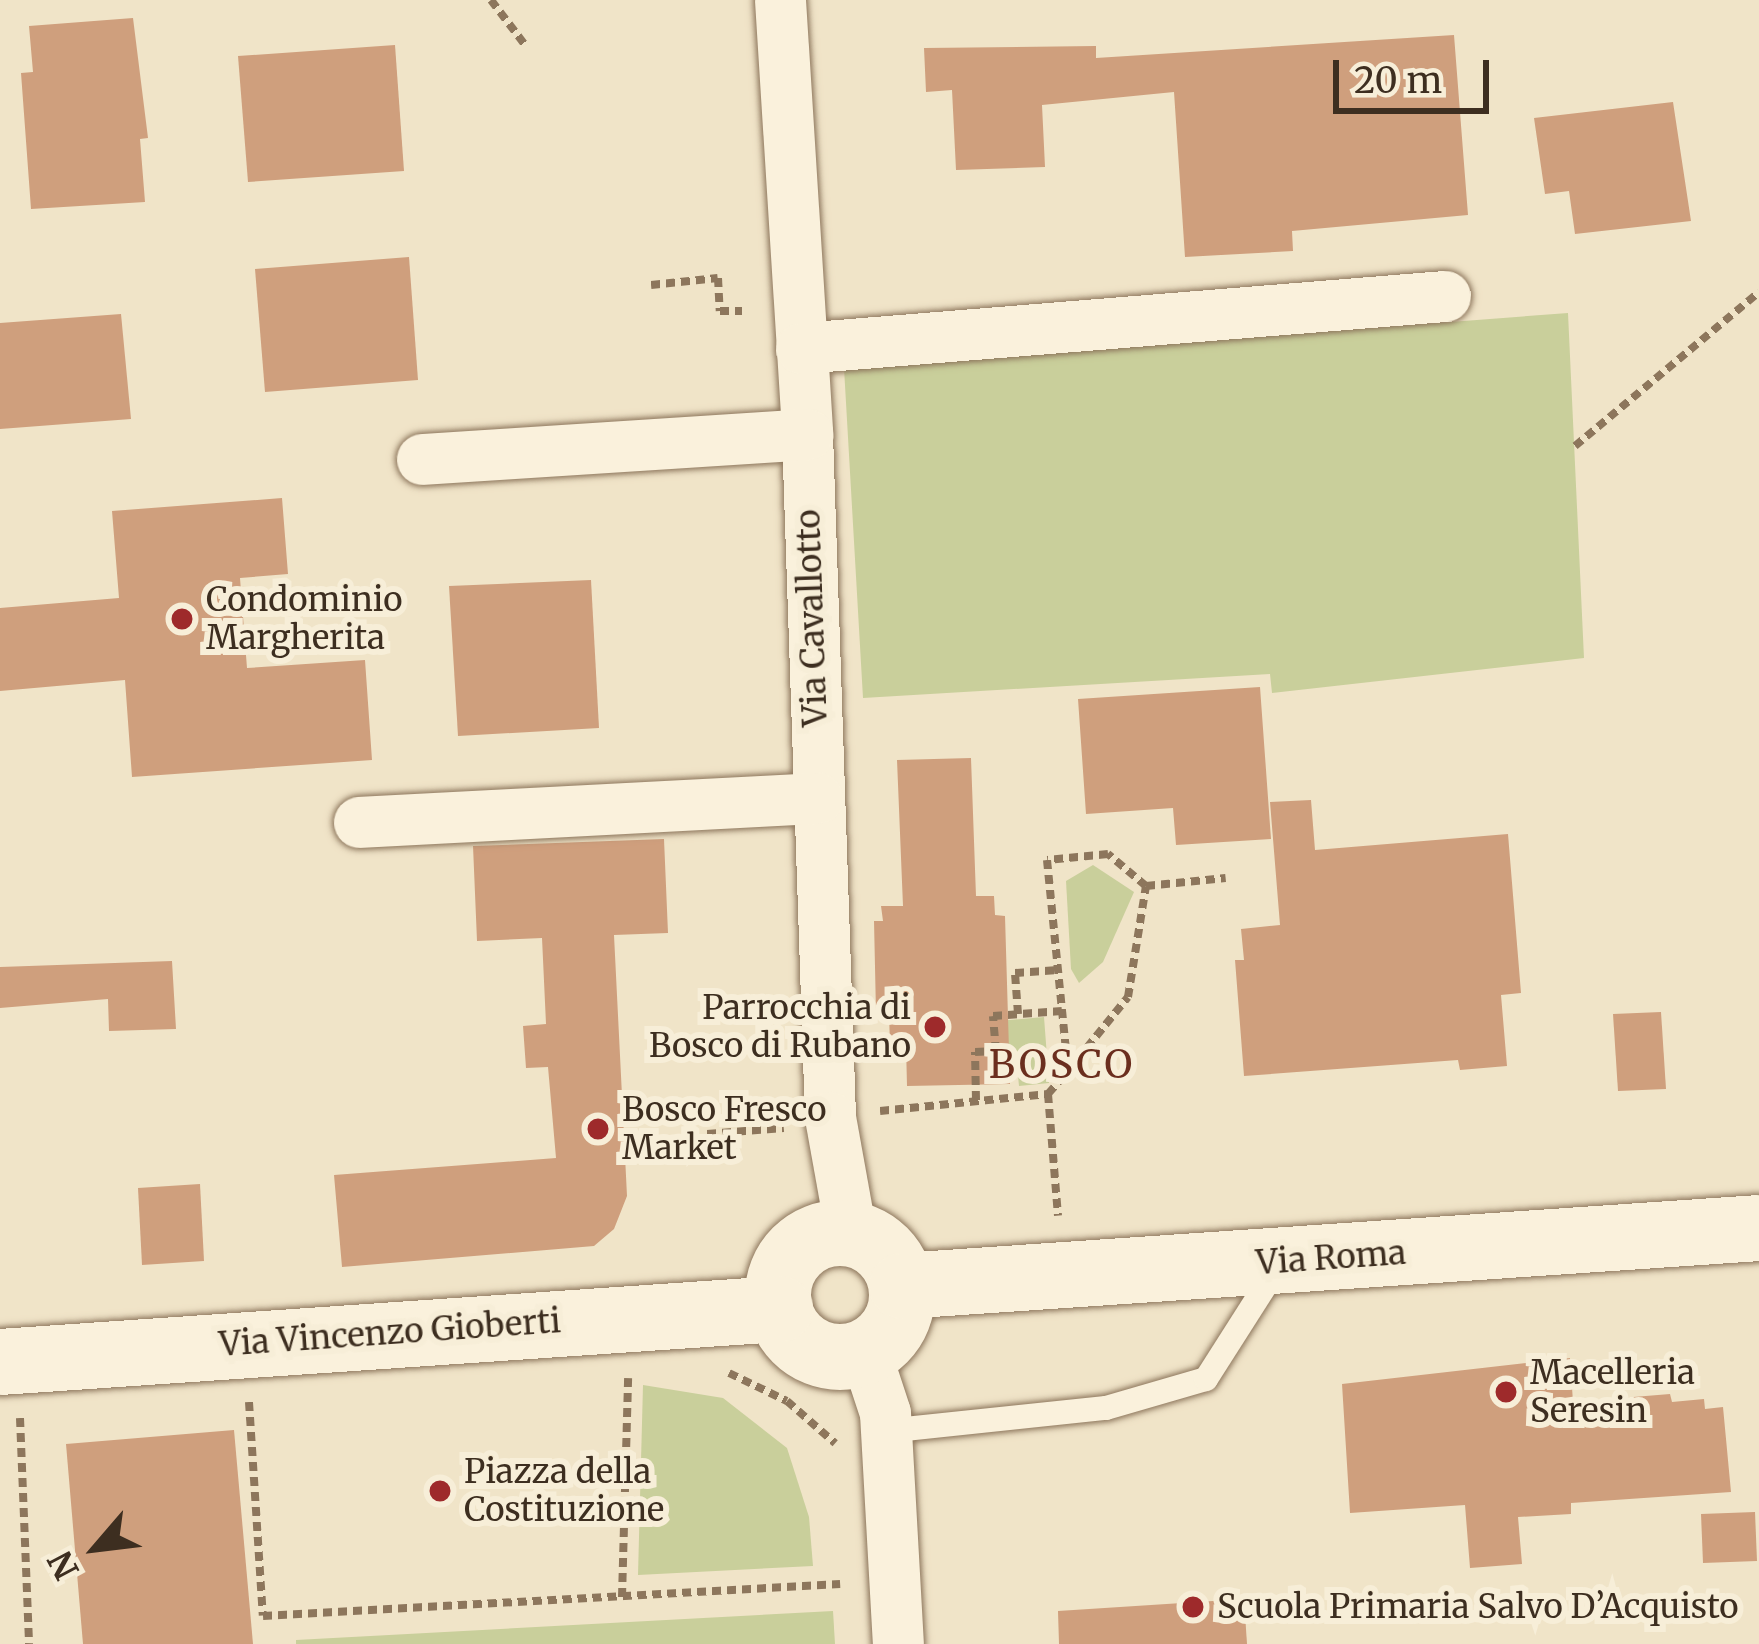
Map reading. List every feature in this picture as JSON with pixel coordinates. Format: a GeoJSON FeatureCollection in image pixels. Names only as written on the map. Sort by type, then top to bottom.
{"type":"FeatureCollection","features":[{"type":"Feature","properties":{"kind":"street","name":"Via Cavallotto"},"geometry":{"type":"LineString","coordinates":[[780,0],[807,434],[830,1117],[850,1234]]}},
{"type":"Feature","properties":{"kind":"street"},"geometry":{"type":"LineString","coordinates":[[800,349],[1445,296]]}},
{"type":"Feature","properties":{"kind":"street"},"geometry":{"type":"LineString","coordinates":[[422,459],[807,434]]}},
{"type":"Feature","properties":{"kind":"street"},"geometry":{"type":"LineString","coordinates":[[359,822],[817,797]]}},
{"type":"Feature","properties":{"kind":"street","name":"Via Roma"},"geometry":{"type":"LineString","coordinates":[[902,1286],[1759,1228]]}},
{"type":"Feature","properties":{"kind":"street"},"geometry":{"type":"LineString","coordinates":[[831,1233],[850,1234],[885,1252],[902,1286],[895,1326],[866,1352],[813,1351],[780,1309],[778,1289],[795,1252],[831,1233]]}},
{"type":"Feature","properties":{"kind":"street","name":"Via Vincenzo Gioberti"},"geometry":{"type":"LineString","coordinates":[[10,1385],[780,1309]]}},
{"type":"Feature","properties":{"kind":"street"},"geometry":{"type":"LineString","coordinates":[[866,1352],[883,1394],[865,1442],[898,1644]]}},
{"type":"Feature","properties":{"kind":"lane"},"geometry":{"type":"LineString","coordinates":[[865,1442],[1106,1408],[1206,1379],[1280,1262]]}},
{"type":"Feature","properties":{"kind":"path"},"geometry":{"type":"LineString","coordinates":[[491,0],[525,45]]}},
{"type":"Feature","properties":{"kind":"path"},"geometry":{"type":"LineString","coordinates":[[651,284],[718,278],[720,311],[742,310]]}},
{"type":"Feature","properties":{"kind":"path"},"geometry":{"type":"LineString","coordinates":[[1575,446],[1759,292]]}},
{"type":"Feature","properties":{"kind":"path"},"geometry":{"type":"LineString","coordinates":[[1068,1070],[1047,860],[1108,854],[1146,886],[1226,878]]}},
{"type":"Feature","properties":{"kind":"path"},"geometry":{"type":"LineString","coordinates":[[1059,1235],[1048,1094],[1128,997],[1146,886]]}},
{"type":"Feature","properties":{"kind":"path"},"geometry":{"type":"LineString","coordinates":[[1018,1014],[1015,973],[1058,970]]}},
{"type":"Feature","properties":{"kind":"path"},"geometry":{"type":"LineString","coordinates":[[976,1100],[975,1052],[996,1051],[993,1016],[1062,1011]]}},
{"type":"Feature","properties":{"kind":"path"},"geometry":{"type":"LineString","coordinates":[[867,1115],[1048,1094]]}},
{"type":"Feature","properties":{"kind":"path"},"geometry":{"type":"LineString","coordinates":[[707,1134],[791,1127]]}},
{"type":"Feature","properties":{"kind":"path"},"geometry":{"type":"LineString","coordinates":[[712,1364],[865,1442]]}},
{"type":"Feature","properties":{"kind":"path"},"geometry":{"type":"LineString","coordinates":[[622,1598],[629,1365]]}},
{"type":"Feature","properties":{"kind":"path"},"geometry":{"type":"LineString","coordinates":[[10,1385],[29,1644]]}},
{"type":"Feature","properties":{"kind":"path"},"geometry":{"type":"LineString","coordinates":[[248,1389],[262,1616],[840,1584]]}},
{"type":"Feature","properties":{"kind":"green space"},"geometry":{"type":"Polygon","coordinates":[[[1568,313],[1584,658],[1272,693],[1270,674],[863,698],[844,368],[1568,313]]]}},
{"type":"Feature","properties":{"kind":"green space"},"geometry":{"type":"Polygon","coordinates":[[[1093,865],[1134,892],[1103,962],[1079,983],[1071,969],[1066,881],[1093,865]]]}},
{"type":"Feature","properties":{"kind":"green space"},"geometry":{"type":"Polygon","coordinates":[[[1044,1017],[1049,1083],[1019,1086],[1016,1056],[1001,1056],[998,1021],[1044,1017]]]}},
{"type":"Feature","properties":{"kind":"green space"},"geometry":{"type":"Polygon","coordinates":[[[643,1385],[723,1398],[787,1448],[809,1517],[813,1566],[638,1575],[643,1385]]]}},
{"type":"Feature","properties":{"kind":"green space"},"geometry":{"type":"Polygon","coordinates":[[[833,1611],[835,1644],[296,1644],[296,1640],[833,1611]]]}},
{"type":"Feature","properties":{"kind":"building"},"geometry":{"type":"Polygon","coordinates":[[[133,18],[148,138],[140,139],[145,202],[31,209],[21,73],[33,72],[29,26],[133,18]]]}},
{"type":"Feature","properties":{"kind":"building"},"geometry":{"type":"Polygon","coordinates":[[[1454,35],[1468,215],[1292,231],[1293,251],[1185,257],[1174,92],[1042,105],[1045,167],[956,170],[952,90],[926,92],[924,48],[1096,46],[1096,58],[1454,35]]]}},
{"type":"Feature","properties":{"kind":"building"},"geometry":{"type":"Polygon","coordinates":[[[395,45],[404,171],[248,182],[238,56],[395,45]]]}},
{"type":"Feature","properties":{"kind":"building"},"geometry":{"type":"Polygon","coordinates":[[[1673,102],[1691,221],[1575,234],[1569,191],[1545,194],[1534,118],[1673,102]]]}},
{"type":"Feature","properties":{"kind":"building"},"geometry":{"type":"Polygon","coordinates":[[[409,257],[418,380],[265,392],[255,269],[409,257]]]}},
{"type":"Feature","properties":{"kind":"building"},"geometry":{"type":"Polygon","coordinates":[[[121,314],[131,419],[0,429],[0,323],[121,314]]]}},
{"type":"Feature","properties":{"kind":"building","name":"Condominio Margherita"},"geometry":{"type":"Polygon","coordinates":[[[282,498],[288,574],[240,578],[247,668],[365,660],[372,760],[132,777],[125,680],[0,691],[0,608],[119,598],[112,511],[282,498]]]}},
{"type":"Feature","properties":{"kind":"building"},"geometry":{"type":"Polygon","coordinates":[[[591,580],[599,728],[458,736],[449,586],[591,580]]]}},
{"type":"Feature","properties":{"kind":"building"},"geometry":{"type":"Polygon","coordinates":[[[1260,687],[1271,839],[1176,845],[1173,808],[1086,814],[1078,699],[1260,687]]]}},
{"type":"Feature","properties":{"kind":"building"},"geometry":{"type":"Polygon","coordinates":[[[971,758],[976,896],[994,896],[995,915],[1005,916],[1010,1084],[907,1086],[906,1045],[890,1046],[889,1013],[876,1013],[874,921],[883,921],[881,906],[903,906],[897,760],[971,758]]]}},
{"type":"Feature","properties":{"kind":"building"},"geometry":{"type":"Polygon","coordinates":[[[1311,800],[1315,850],[1508,834],[1521,993],[1501,995],[1507,1066],[1460,1070],[1458,1060],[1244,1076],[1235,960],[1244,960],[1241,929],[1280,925],[1270,802],[1311,800]]]}},
{"type":"Feature","properties":{"kind":"building"},"geometry":{"type":"Polygon","coordinates":[[[664,839],[668,933],[614,935],[627,1196],[614,1229],[594,1246],[342,1267],[334,1175],[556,1158],[548,1067],[526,1068],[523,1026],[546,1024],[542,938],[477,941],[473,846],[664,839]]]}},
{"type":"Feature","properties":{"kind":"building"},"geometry":{"type":"Polygon","coordinates":[[[172,961],[176,1029],[109,1031],[108,999],[0,1008],[0,967],[172,961]]]}},
{"type":"Feature","properties":{"kind":"building"},"geometry":{"type":"Polygon","coordinates":[[[1661,1012],[1666,1089],[1618,1091],[1613,1014],[1661,1012]]]}},
{"type":"Feature","properties":{"kind":"building"},"geometry":{"type":"Polygon","coordinates":[[[200,1184],[204,1261],[142,1265],[138,1188],[200,1184]]]}},
{"type":"Feature","properties":{"kind":"building"},"geometry":{"type":"Polygon","coordinates":[[[1570,1358],[1573,1402],[1670,1394],[1672,1402],[1704,1399],[1705,1409],[1723,1407],[1731,1492],[1571,1503],[1571,1514],[1518,1517],[1522,1564],[1470,1568],[1465,1505],[1350,1513],[1342,1384],[1570,1358]]]}},
{"type":"Feature","properties":{"kind":"building"},"geometry":{"type":"Polygon","coordinates":[[[234,1430],[253,1644],[83,1644],[66,1444],[234,1430]]]}},
{"type":"Feature","properties":{"kind":"building"},"geometry":{"type":"Polygon","coordinates":[[[1755,1512],[1757,1561],[1703,1563],[1701,1514],[1755,1512]]]}},
{"type":"Feature","properties":{"kind":"building"},"geometry":{"type":"Polygon","coordinates":[[[1244,1599],[1247,1644],[1059,1644],[1058,1611],[1244,1599]]]}},
{"type":"Feature","properties":{"kind":"place","name":"Condominio Margherita"},"geometry":{"type":"Point","coordinates":[182,619]}},
{"type":"Feature","properties":{"kind":"place","name":"Parrocchia di Bosco di Rubano"},"geometry":{"type":"Point","coordinates":[935,1027]}},
{"type":"Feature","properties":{"kind":"place","name":"Bosco Fresco Market"},"geometry":{"type":"Point","coordinates":[598,1129]}},
{"type":"Feature","properties":{"kind":"place","name":"Macelleria Seresin"},"geometry":{"type":"Point","coordinates":[1506,1392]}},
{"type":"Feature","properties":{"kind":"place","name":"Piazza della Costituzione"},"geometry":{"type":"Point","coordinates":[440,1491]}},
{"type":"Feature","properties":{"kind":"place","name":"Scuola Primaria Salvo D’Acquisto"},"geometry":{"type":"Point","coordinates":[1193,1607]}},
{"type":"Feature","properties":{"kind":"district","name":"BOSCO"},"geometry":{"type":"Point","coordinates":[1062,1065]}}]}
